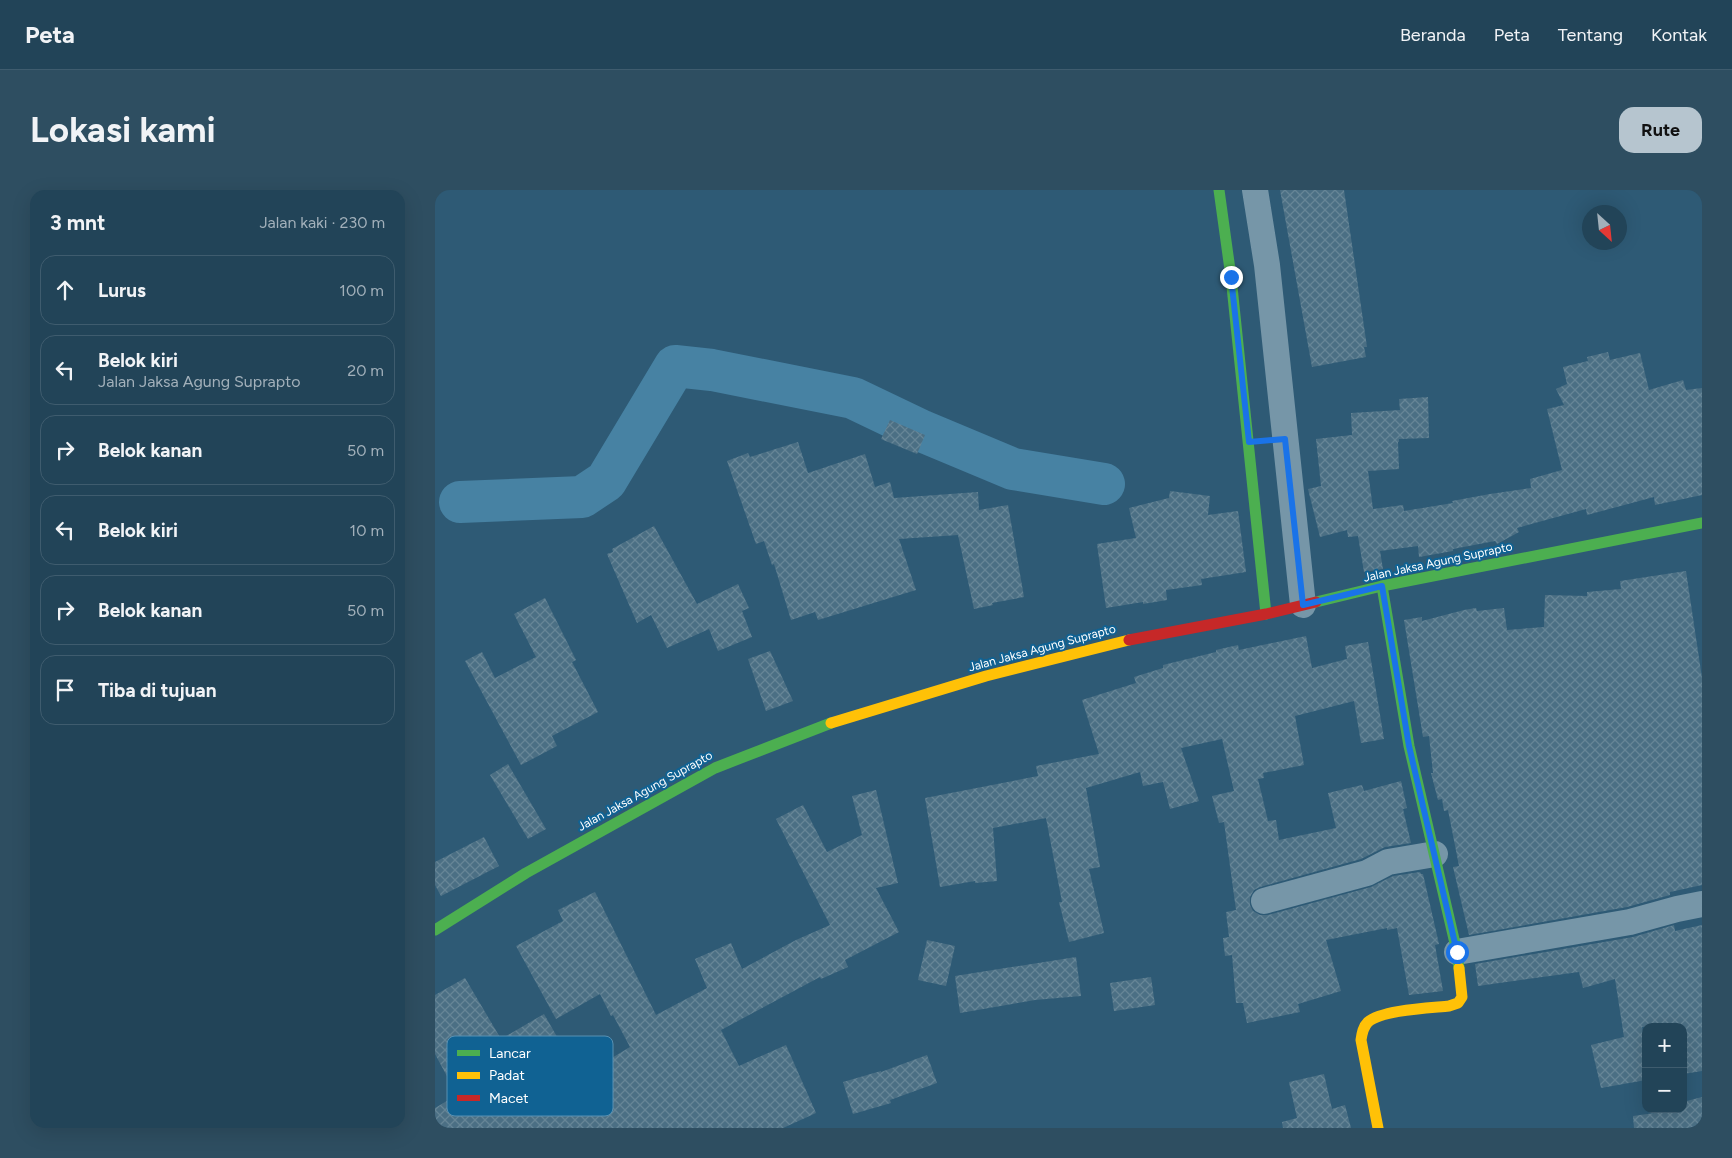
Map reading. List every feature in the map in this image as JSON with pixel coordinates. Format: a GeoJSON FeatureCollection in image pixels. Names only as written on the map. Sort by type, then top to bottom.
{"type":"FeatureCollection","features":[{"type":"Feature","properties":{"kind":"main road"},"geometry":{"type":"LineString","coordinates":[[1219,190],[1231,277],[1266,614]]}},
{"type":"Feature","properties":{"kind":"main road","name":"Jalan Jaksa Agung Suprapto"},"geometry":{"type":"LineString","coordinates":[[435,930],[526,872],[715,768],[828,724],[986,676],[1126,641],[1266,614],[1382,586],[1702,523]]}},
{"type":"Feature","properties":{"kind":"main road"},"geometry":{"type":"LineString","coordinates":[[1378,1128],[1361,1040],[1362,1031],[1370,1021],[1385,1015],[1449,1006],[1458,1003],[1462,992],[1457,952],[1409,746],[1382,586]]}},
{"type":"Feature","properties":{"kind":"street"},"geometry":{"type":"LineString","coordinates":[[1255,190],[1267,265],[1303,605]]}},
{"type":"Feature","properties":{"kind":"street"},"geometry":{"type":"LineString","coordinates":[[1249,442],[1285,439]]}},
{"type":"Feature","properties":{"kind":"street"},"geometry":{"type":"LineString","coordinates":[[1264,901],[1367,873],[1388,862],[1435,854]]}},
{"type":"Feature","properties":{"kind":"street"},"geometry":{"type":"LineString","coordinates":[[1457,952],[1630,922],[1702,904]]}},
{"type":"Feature","properties":{"kind":"building"},"geometry":{"type":"Polygon","coordinates":[[[1280,190],[1344,190],[1367,347],[1364,347],[1366,357],[1312,367],[1280,190]]]}},
{"type":"Feature","properties":{"kind":"building"},"geometry":{"type":"Polygon","coordinates":[[[1608,352],[1610,360],[1640,353],[1649,390],[1683,380],[1686,390],[1702,388],[1702,495],[1655,505],[1654,497],[1587,515],[1586,509],[1517,528],[1519,532],[1497,544],[1495,541],[1419,557],[1418,546],[1380,551],[1383,569],[1364,572],[1358,536],[1348,537],[1347,530],[1320,537],[1308,489],[1321,486],[1316,439],[1352,435],[1351,413],[1400,410],[1399,399],[1428,397],[1429,438],[1399,439],[1399,469],[1368,471],[1373,509],[1403,505],[1404,511],[1531,488],[1530,479],[1562,470],[1547,409],[1564,405],[1556,389],[1567,384],[1563,367],[1588,361],[1587,357],[1608,352]]]}},
{"type":"Feature","properties":{"kind":"building"},"geometry":{"type":"Polygon","coordinates":[[[890,420],[925,435],[917,454],[881,439],[890,420]]]}},
{"type":"Feature","properties":{"kind":"building"},"geometry":{"type":"Polygon","coordinates":[[[798,442],[808,473],[865,454],[875,487],[890,482],[894,498],[978,492],[979,510],[1008,505],[1024,597],[992,603],[993,605],[974,609],[958,535],[899,539],[916,590],[818,620],[815,612],[791,620],[774,564],[772,565],[764,541],[756,544],[727,461],[748,453],[750,457],[798,442]]]}},
{"type":"Feature","properties":{"kind":"building"},"geometry":{"type":"Polygon","coordinates":[[[1170,491],[1210,496],[1208,515],[1238,511],[1246,572],[1201,579],[1202,585],[1166,590],[1167,600],[1106,608],[1097,544],[1136,538],[1129,508],[1169,498],[1170,491]]]}},
{"type":"Feature","properties":{"kind":"building"},"geometry":{"type":"Polygon","coordinates":[[[654,526],[697,604],[738,584],[749,608],[742,611],[752,637],[718,651],[709,629],[667,648],[651,615],[637,623],[607,554],[613,552],[612,549],[654,526]]]}},
{"type":"Feature","properties":{"kind":"building"},"geometry":{"type":"Polygon","coordinates":[[[1686,571],[1702,678],[1702,885],[1670,892],[1670,895],[1627,907],[1469,935],[1453,867],[1459,866],[1448,810],[1444,811],[1442,799],[1438,800],[1431,773],[1433,773],[1429,736],[1423,737],[1404,620],[1422,617],[1422,621],[1476,608],[1477,611],[1504,608],[1507,630],[1544,627],[1545,595],[1587,596],[1587,592],[1621,589],[1620,581],[1686,571]]]}},
{"type":"Feature","properties":{"kind":"building"},"geometry":{"type":"Polygon","coordinates":[[[545,598],[576,660],[572,662],[598,712],[552,736],[557,746],[521,765],[465,661],[482,652],[495,678],[536,657],[514,614],[545,598]]]}},
{"type":"Feature","properties":{"kind":"building"},"geometry":{"type":"Polygon","coordinates":[[[1306,636],[1312,668],[1347,659],[1345,646],[1368,642],[1384,739],[1361,743],[1354,701],[1295,716],[1304,765],[1263,773],[1264,778],[1258,779],[1268,821],[1276,820],[1279,840],[1336,828],[1328,793],[1362,785],[1364,791],[1401,781],[1407,808],[1403,809],[1411,843],[1385,847],[1361,859],[1260,887],[1254,890],[1250,897],[1250,905],[1253,911],[1260,915],[1268,915],[1371,887],[1393,876],[1420,872],[1423,874],[1439,944],[1435,945],[1443,991],[1409,995],[1397,928],[1387,930],[1387,928],[1326,940],[1341,991],[1298,1004],[1300,1012],[1247,1023],[1243,1003],[1236,1003],[1232,955],[1225,956],[1223,938],[1229,937],[1226,912],[1236,910],[1224,822],[1219,823],[1212,796],[1234,791],[1222,739],[1181,748],[1199,801],[1170,809],[1163,782],[1143,786],[1140,772],[1086,788],[1100,867],[1089,869],[1104,933],[1069,942],[1059,902],[1062,902],[1046,818],[993,828],[997,881],[975,883],[975,881],[940,887],[925,798],[1038,776],[1036,766],[1099,754],[1082,700],[1136,683],[1134,677],[1163,668],[1163,665],[1216,652],[1216,650],[1238,645],[1239,650],[1306,636]]]}},
{"type":"Feature","properties":{"kind":"building"},"geometry":{"type":"Polygon","coordinates":[[[770,651],[793,701],[766,711],[748,659],[770,651]]]}},
{"type":"Feature","properties":{"kind":"building"},"geometry":{"type":"Polygon","coordinates":[[[508,764],[546,829],[528,839],[490,775],[508,764]]]}},
{"type":"Feature","properties":{"kind":"building"},"geometry":{"type":"Polygon","coordinates":[[[876,790],[898,883],[876,888],[899,932],[845,960],[848,967],[821,979],[820,977],[721,1030],[739,1066],[786,1045],[816,1113],[783,1128],[435,1128],[435,1108],[447,1101],[447,1116],[613,1116],[613,1057],[630,1047],[613,1015],[611,1016],[600,994],[556,1019],[516,946],[563,921],[558,910],[595,892],[656,1015],[707,988],[695,959],[731,943],[742,969],[796,940],[830,925],[776,819],[803,805],[827,852],[862,835],[852,796],[876,790]]]}},
{"type":"Feature","properties":{"kind":"building"},"geometry":{"type":"Polygon","coordinates":[[[484,837],[499,866],[441,896],[435,885],[435,862],[484,837]]]}},
{"type":"Feature","properties":{"kind":"building"},"geometry":{"type":"Polygon","coordinates":[[[1674,925],[1675,931],[1702,925],[1702,1071],[1687,1073],[1687,1023],[1642,1023],[1642,1081],[1601,1088],[1591,1045],[1624,1037],[1615,979],[1583,988],[1579,972],[1478,986],[1475,964],[1633,937],[1674,925]]]}},
{"type":"Feature","properties":{"kind":"building"},"geometry":{"type":"Polygon","coordinates":[[[927,940],[955,946],[946,986],[918,980],[927,940]]]}},
{"type":"Feature","properties":{"kind":"building"},"geometry":{"type":"Polygon","coordinates":[[[1076,957],[1081,996],[1035,1000],[960,1013],[955,976],[1076,957]]]}},
{"type":"Feature","properties":{"kind":"building"},"geometry":{"type":"Polygon","coordinates":[[[1151,977],[1155,1005],[1114,1011],[1110,983],[1151,977]]]}},
{"type":"Feature","properties":{"kind":"building"},"geometry":{"type":"Polygon","coordinates":[[[465,978],[499,1036],[447,1036],[447,1076],[435,1054],[435,995],[465,978]]]}},
{"type":"Feature","properties":{"kind":"building"},"geometry":{"type":"Polygon","coordinates":[[[544,1014],[557,1036],[506,1036],[544,1014]]]}},
{"type":"Feature","properties":{"kind":"building"},"geometry":{"type":"Polygon","coordinates":[[[927,1055],[937,1083],[890,1100],[891,1103],[853,1114],[843,1082],[881,1072],[927,1055]]]}},
{"type":"Feature","properties":{"kind":"building"},"geometry":{"type":"Polygon","coordinates":[[[1324,1074],[1332,1109],[1345,1105],[1351,1128],[1283,1128],[1282,1122],[1297,1118],[1289,1082],[1324,1074]]]}},
{"type":"Feature","properties":{"kind":"building"},"geometry":{"type":"Polygon","coordinates":[[[1702,1097],[1702,1128],[1634,1128],[1633,1116],[1654,1113],[1687,1113],[1687,1101],[1702,1097]]]}},
{"type":"Feature","properties":{"kind":"waterway"},"geometry":{"type":"LineString","coordinates":[[460,502],[582,497],[606,481],[675,366],[712,370],[853,398],[922,431],[1013,469],[1104,484]]}},
{"type":"Feature","properties":{"kind":"traffic: fast"},"geometry":{"type":"LineString","coordinates":[[1219,190],[1231,277],[1266,614]]}},
{"type":"Feature","properties":{"kind":"traffic: fast"},"geometry":{"type":"LineString","coordinates":[[1316,602],[1382,586],[1702,523]]}},
{"type":"Feature","properties":{"kind":"traffic: fast"},"geometry":{"type":"LineString","coordinates":[[1382,586],[1409,746],[1457,952],[1459,968]]}},
{"type":"Feature","properties":{"kind":"traffic: fast"},"geometry":{"type":"LineString","coordinates":[[435,930],[526,873],[715,768],[831,723]]}},
{"type":"Feature","properties":{"kind":"traffic: slow"},"geometry":{"type":"LineString","coordinates":[[831,723],[986,676],[1129,640]]}},
{"type":"Feature","properties":{"kind":"traffic: slow"},"geometry":{"type":"LineString","coordinates":[[1378,1128],[1361,1040],[1364,1028],[1368,1022],[1375,1018],[1395,1012],[1449,1006],[1458,1003],[1462,997],[1459,968]]}},
{"type":"Feature","properties":{"kind":"traffic: jam"},"geometry":{"type":"LineString","coordinates":[[1129,640],[1266,614],[1316,602]]}},
{"type":"Feature","properties":{"kind":"route"},"geometry":{"type":"LineString","coordinates":[[1231,277],[1249,442],[1285,439],[1303,605],[1382,586],[1409,746],[1457,952]]}}]}
